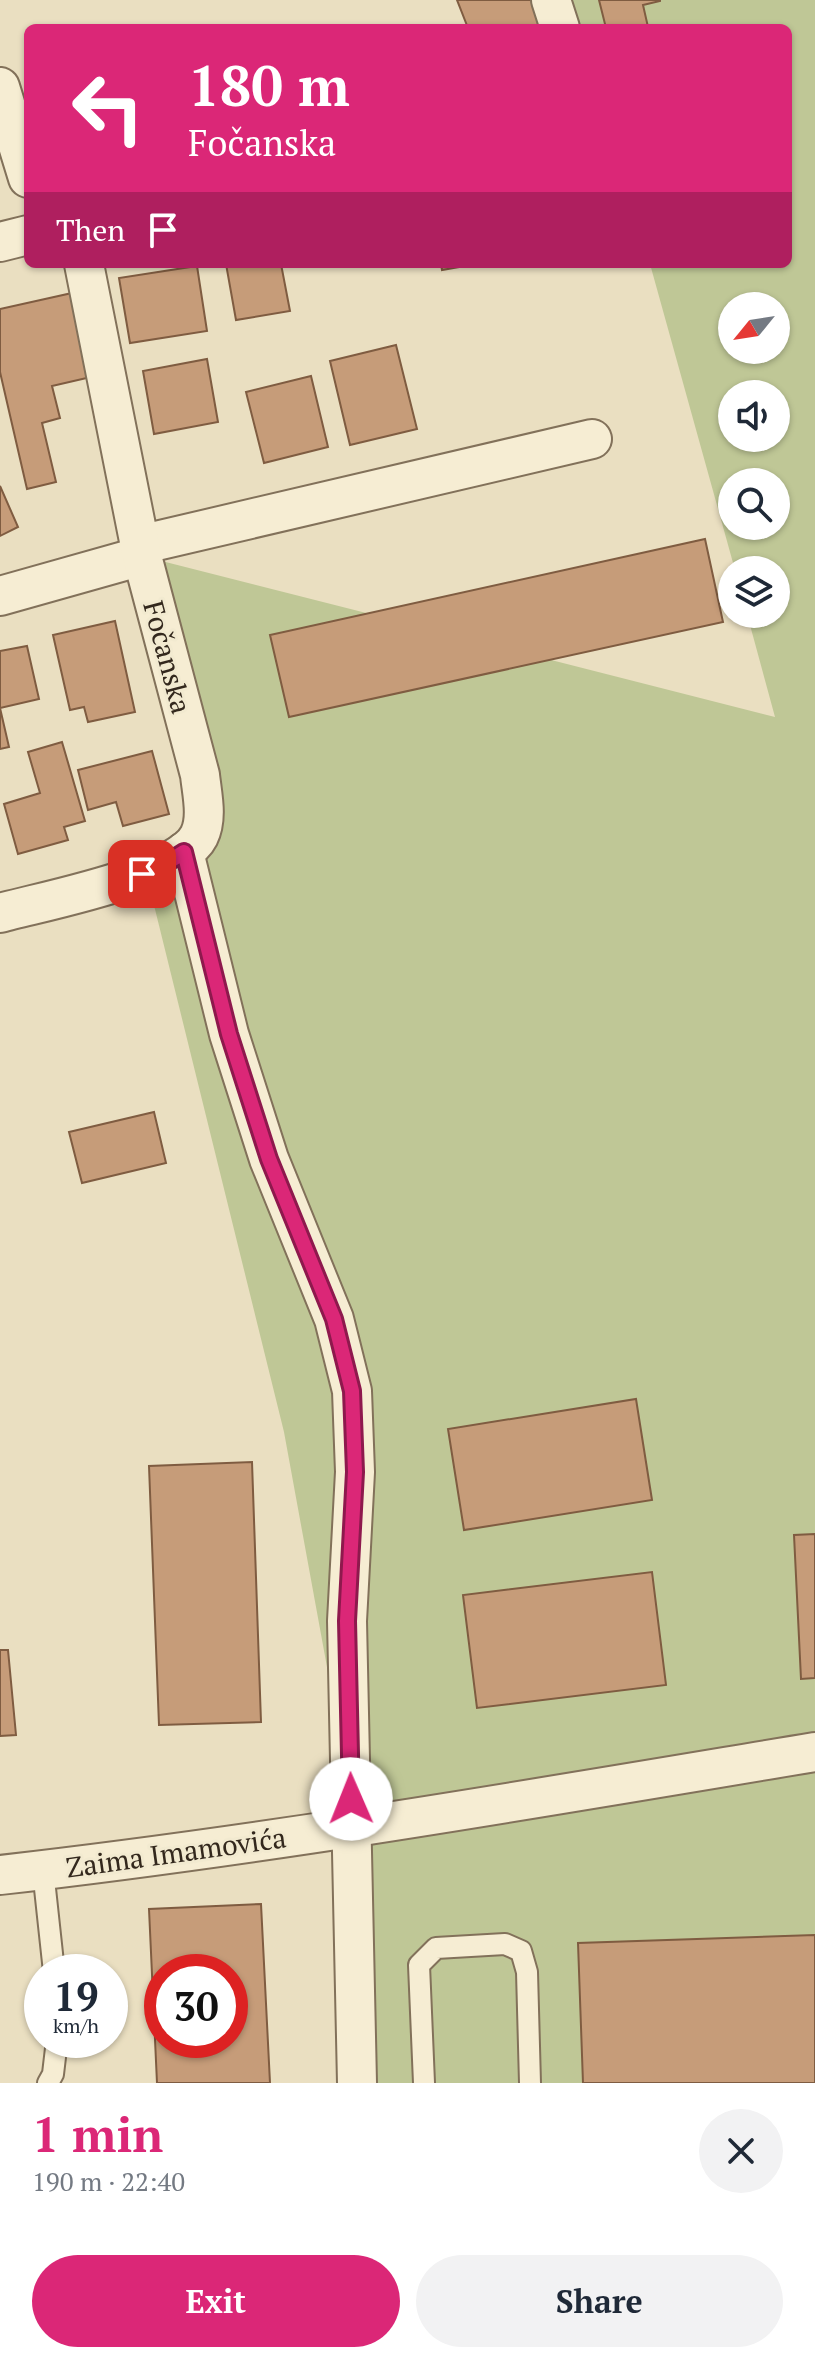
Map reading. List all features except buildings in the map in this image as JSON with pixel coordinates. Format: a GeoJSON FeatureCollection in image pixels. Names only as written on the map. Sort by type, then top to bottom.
{"type":"FeatureCollection","features":[{"type":"Feature","properties":{"kind":"street"},"geometry":{"type":"LineString","coordinates":[[551,0],[559,24]]}},
{"type":"Feature","properties":{"kind":"street"},"geometry":{"type":"LineString","coordinates":[[0,87],[24,165]]}},
{"type":"Feature","properties":{"kind":"street"},"geometry":{"type":"LineString","coordinates":[[0,242],[24,236]]}},
{"type":"Feature","properties":{"kind":"street","name":"Fočanska"},"geometry":{"type":"LineString","coordinates":[[85,268],[141,551],[200,775],[205,810],[199,837],[184,852]]}},
{"type":"Feature","properties":{"kind":"street"},"geometry":{"type":"LineString","coordinates":[[0,596],[141,551],[592,439]]}},
{"type":"Feature","properties":{"kind":"street"},"geometry":{"type":"LineString","coordinates":[[0,913],[148,872],[184,852],[229,1034],[269,1159],[334,1319],[352,1391],[355,1472],[347,1621],[357,2083]]}},
{"type":"Feature","properties":{"kind":"street","name":"Zaima Imamovića"},"geometry":{"type":"LineString","coordinates":[[0,1875],[351,1828],[815,1752]]}},
{"type":"Feature","properties":{"kind":"lane"},"geometry":{"type":"LineString","coordinates":[[43,1870],[52,1954]]}},
{"type":"Feature","properties":{"kind":"lane"},"geometry":{"type":"LineString","coordinates":[[424,2083],[419,1965],[436,1948],[505,1944],[521,1951],[527,1972],[530,2083]]}},
{"type":"Feature","properties":{"kind":"lane"},"geometry":{"type":"LineString","coordinates":[[48,2083],[53,2074],[55,2058]]}},
{"type":"Feature","properties":{"kind":"green space"},"geometry":{"type":"Polygon","coordinates":[[[572,0],[815,0],[815,2083],[357,2083],[344,1760],[284,1432],[151,893],[159,868],[199,837],[142,556],[775,717],[751,628],[790,628],[790,556],[731,556],[727,540],[790,540],[790,468],[718,468],[718,509],[651,268],[792,268],[792,24],[580,24],[572,0]]]}},
{"type":"Feature","properties":{"kind":"route"},"geometry":{"type":"LineString","coordinates":[[142,874],[159,868],[184,852],[229,1034],[269,1159],[334,1319],[352,1391],[355,1472],[347,1621],[351,1799]]}}]}
